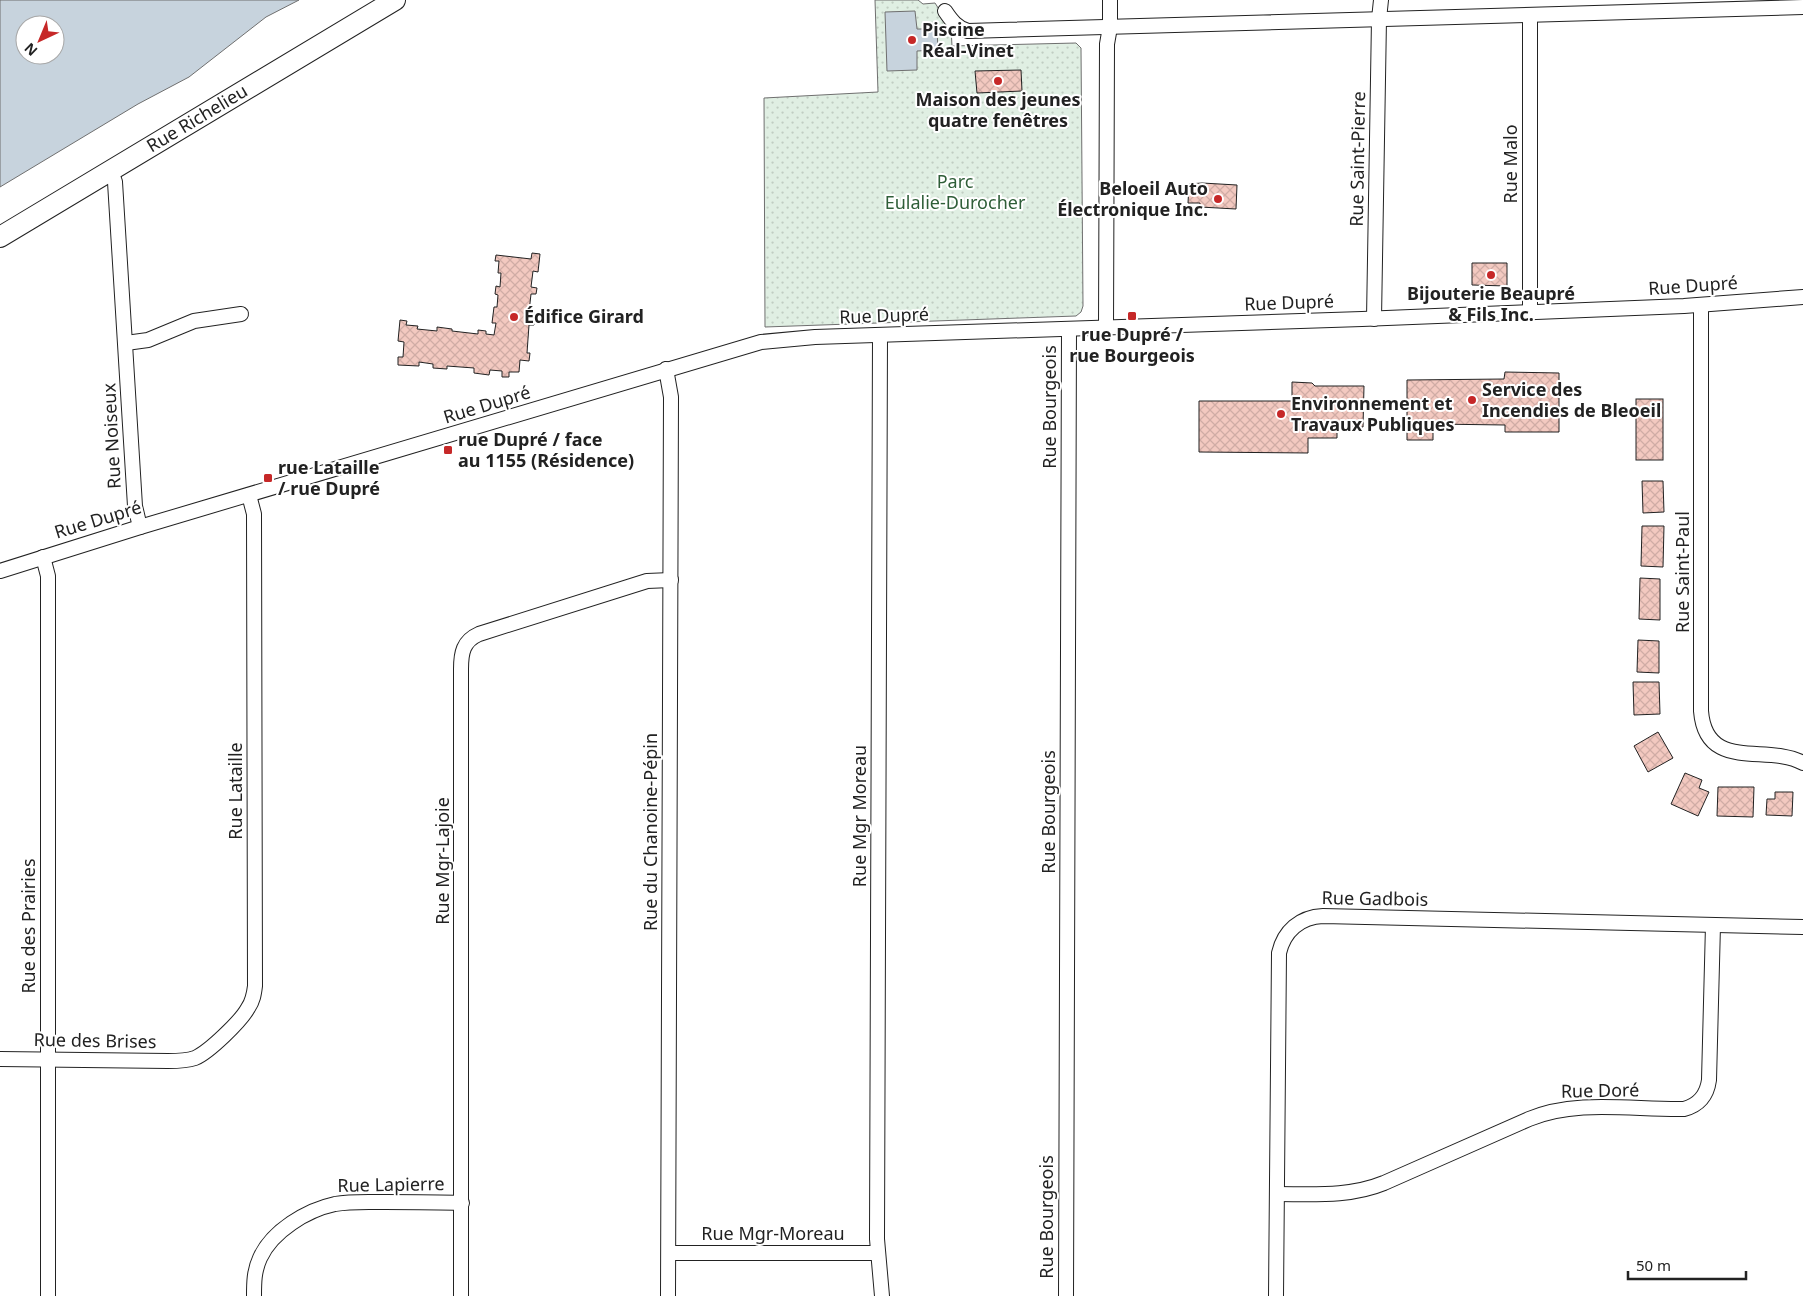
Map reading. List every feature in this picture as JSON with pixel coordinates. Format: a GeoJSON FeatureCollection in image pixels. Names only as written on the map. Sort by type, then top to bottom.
{"type":"FeatureCollection","features":[{"type":"Feature","properties":{"kind":"main road","name":"Rue Richelieu"},"geometry":{"type":"LineString","coordinates":[[0,237],[395,0]]}},
{"type":"Feature","properties":{"kind":"street"},"geometry":{"type":"LineString","coordinates":[[1106,328],[1107,44],[1110,27],[1110,0]]}},
{"type":"Feature","properties":{"kind":"street","name":"Rue Saint-Pierre"},"geometry":{"type":"LineString","coordinates":[[1374,319],[1379,19],[1381,0]]}},
{"type":"Feature","properties":{"kind":"street"},"geometry":{"type":"LineString","coordinates":[[945,11],[956,26],[968,31],[1530,16],[1757,4],[1803,7]]}},
{"type":"Feature","properties":{"kind":"street","name":"Rue Malo"},"geometry":{"type":"LineString","coordinates":[[1530,16],[1530,312]]}},
{"type":"Feature","properties":{"kind":"street","name":"Rue Noiseux"},"geometry":{"type":"LineString","coordinates":[[110,171],[115,182],[135,506],[140,527]]}},
{"type":"Feature","properties":{"kind":"street","name":"Rue Dupré"},"geometry":{"type":"LineString","coordinates":[[0,571],[140,527],[760,342],[815,337],[1374,319],[1702,305],[1803,297]]}},
{"type":"Feature","properties":{"kind":"street","name":"Rue Saint-Paul"},"geometry":{"type":"LineString","coordinates":[[1702,305],[1702,722],[1707,733],[1715,743],[1730,752],[1786,756],[1803,763]]}},
{"type":"Feature","properties":{"kind":"street"},"geometry":{"type":"LineString","coordinates":[[126,343],[148,340],[194,321],[241,314]]}},
{"type":"Feature","properties":{"kind":"street","name":"Rue Bourgeois"},"geometry":{"type":"LineString","coordinates":[[1066,1296],[1068,328]]}},
{"type":"Feature","properties":{"kind":"street","name":"Rue Mgr Moreau"},"geometry":{"type":"LineString","coordinates":[[880,336],[878,1253],[882,1296]]}},
{"type":"Feature","properties":{"kind":"street","name":"Rue du Chanoine-Pépin"},"geometry":{"type":"LineString","coordinates":[[666,369],[671,397],[668,1296]]}},
{"type":"Feature","properties":{"kind":"street","name":"Rue Lataille"},"geometry":{"type":"LineString","coordinates":[[190,1059],[207,1051],[243,1015],[250,1006],[254,991],[254,514],[249,495]]}},
{"type":"Feature","properties":{"kind":"street","name":"Rue des Prairies"},"geometry":{"type":"LineString","coordinates":[[43,557],[48,576],[48,1296]]}},
{"type":"Feature","properties":{"kind":"street","name":"Rue Mgr-Lajoie"},"geometry":{"type":"LineString","coordinates":[[461,1296],[461,669],[463,650],[471,638],[479,634],[648,581],[671,580]]}},
{"type":"Feature","properties":{"kind":"street","name":"Rue Gadbois"},"geometry":{"type":"LineString","coordinates":[[1276,1296],[1279,953],[1285,936],[1299,922],[1323,916],[1803,927]]}},
{"type":"Feature","properties":{"kind":"street","name":"Rue Doré"},"geometry":{"type":"LineString","coordinates":[[1277,1194],[1337,1194],[1366,1190],[1550,1111],[1578,1108],[1684,1109],[1694,1106],[1705,1095],[1709,1080],[1713,925]]}},
{"type":"Feature","properties":{"kind":"street","name":"Rue des Brises"},"geometry":{"type":"LineString","coordinates":[[0,1059],[178,1061],[190,1059]]}},
{"type":"Feature","properties":{"kind":"street","name":"Rue Lapierre"},"geometry":{"type":"LineString","coordinates":[[254,1296],[255,1271],[260,1257],[269,1244],[292,1224],[317,1209],[355,1202],[462,1203]]}},
{"type":"Feature","properties":{"kind":"street","name":"Rue Mgr-Moreau"},"geometry":{"type":"LineString","coordinates":[[669,1253],[878,1253]]}},
{"type":"Feature","properties":{"kind":"green space","name":"Parc Eulalie-Durocher"},"geometry":{"type":"Polygon","coordinates":[[[875,0],[918,0],[923,4],[935,3],[951,28],[952,46],[1076,43],[1081,48],[1083,306],[1081,312],[1076,316],[765,327],[764,98],[878,92],[875,0]]]}},
{"type":"Feature","properties":{"kind":"shaded area"},"geometry":{"type":"Polygon","coordinates":[[[0,0],[299,0],[266,17],[189,77],[138,104],[0,187],[0,0]]]}},
{"type":"Feature","properties":{"kind":"shaded area","name":"Piscine Réal-Vinet"},"geometry":{"type":"Polygon","coordinates":[[[915,11],[917,29],[937,29],[938,50],[917,51],[917,70],[887,71],[885,12],[915,11]]]}},
{"type":"Feature","properties":{"kind":"building"},"geometry":{"type":"Polygon","coordinates":[[[1021,70],[1022,91],[977,93],[975,71],[1021,70]]]}},
{"type":"Feature","properties":{"kind":"building"},"geometry":{"type":"Polygon","coordinates":[[[1189,184],[1237,185],[1236,209],[1200,207],[1200,203],[1188,203],[1189,184]]]}},
{"type":"Feature","properties":{"kind":"building","name":"Édifice Girard"},"geometry":{"type":"Polygon","coordinates":[[[532,253],[540,254],[538,272],[533,271],[531,287],[537,288],[536,294],[531,294],[529,312],[535,313],[534,325],[529,325],[527,353],[530,353],[529,361],[520,360],[519,372],[509,372],[509,377],[502,377],[502,371],[490,370],[489,375],[474,373],[474,368],[447,366],[447,369],[433,368],[433,364],[419,362],[419,366],[398,365],[398,357],[403,357],[404,342],[398,341],[400,320],[407,321],[406,325],[418,326],[417,329],[437,331],[437,327],[478,334],[478,330],[494,335],[496,323],[492,323],[494,307],[497,307],[498,295],[495,294],[496,286],[500,287],[501,273],[498,273],[499,261],[495,261],[496,255],[531,259],[532,253]]]}},
{"type":"Feature","properties":{"kind":"building"},"geometry":{"type":"Polygon","coordinates":[[[1472,263],[1507,263],[1507,286],[1472,285],[1472,263]]]}},
{"type":"Feature","properties":{"kind":"building"},"geometry":{"type":"Polygon","coordinates":[[[1505,372],[1559,373],[1559,432],[1505,432],[1505,425],[1433,424],[1433,440],[1407,440],[1407,380],[1504,379],[1505,372]]]}},
{"type":"Feature","properties":{"kind":"building","name":"Environnement et Travaux Publiques"},"geometry":{"type":"Polygon","coordinates":[[[1292,382],[1312,383],[1315,386],[1364,386],[1363,427],[1337,427],[1337,438],[1308,438],[1308,453],[1199,452],[1199,401],[1292,401],[1292,382]]]}},
{"type":"Feature","properties":{"kind":"building"},"geometry":{"type":"Polygon","coordinates":[[[1636,399],[1663,399],[1663,460],[1636,460],[1636,399]]]}},
{"type":"Feature","properties":{"kind":"building"},"geometry":{"type":"Polygon","coordinates":[[[1642,481],[1663,481],[1664,512],[1643,513],[1642,481]]]}},
{"type":"Feature","properties":{"kind":"building"},"geometry":{"type":"Polygon","coordinates":[[[1642,526],[1664,526],[1663,567],[1641,566],[1642,526]]]}},
{"type":"Feature","properties":{"kind":"building"},"geometry":{"type":"Polygon","coordinates":[[[1640,578],[1660,579],[1660,620],[1639,619],[1640,578]]]}},
{"type":"Feature","properties":{"kind":"building"},"geometry":{"type":"Polygon","coordinates":[[[1638,640],[1659,641],[1659,673],[1637,672],[1638,640]]]}},
{"type":"Feature","properties":{"kind":"building"},"geometry":{"type":"Polygon","coordinates":[[[1633,682],[1659,682],[1660,714],[1634,715],[1633,682]]]}},
{"type":"Feature","properties":{"kind":"building"},"geometry":{"type":"Polygon","coordinates":[[[1658,732],[1673,758],[1648,772],[1634,746],[1658,732]]]}},
{"type":"Feature","properties":{"kind":"building"},"geometry":{"type":"Polygon","coordinates":[[[1685,773],[1702,780],[1699,788],[1709,792],[1698,816],[1671,804],[1685,773]]]}},
{"type":"Feature","properties":{"kind":"building"},"geometry":{"type":"Polygon","coordinates":[[[1718,787],[1754,787],[1753,817],[1717,816],[1718,787]]]}},
{"type":"Feature","properties":{"kind":"building"},"geometry":{"type":"Polygon","coordinates":[[[1775,792],[1793,792],[1792,816],[1766,815],[1767,799],[1775,799],[1775,792]]]}},
{"type":"Feature","properties":{"kind":"place","name":"Piscine Réal-Vinet"},"geometry":{"type":"Point","coordinates":[912,40]}},
{"type":"Feature","properties":{"kind":"place","name":"Maison des jeunes quatre fenêtres"},"geometry":{"type":"Point","coordinates":[998,81]}},
{"type":"Feature","properties":{"kind":"place","name":"Beloeil Auto Électronique Inc."},"geometry":{"type":"Point","coordinates":[1218,199]}},
{"type":"Feature","properties":{"kind":"place","name":"Bijouterie Beaupré & Fils Inc."},"geometry":{"type":"Point","coordinates":[1491,275]}},
{"type":"Feature","properties":{"kind":"place","name":"rue Dupré / rue Bourgeois"},"geometry":{"type":"Point","coordinates":[1132,316]}},
{"type":"Feature","properties":{"kind":"place","name":"Édifice Girard"},"geometry":{"type":"Point","coordinates":[514,317]}},
{"type":"Feature","properties":{"kind":"place","name":"Service des Incendies de Bleoeil"},"geometry":{"type":"Point","coordinates":[1472,400]}},
{"type":"Feature","properties":{"kind":"place","name":"Environnement et Travaux Publiques"},"geometry":{"type":"Point","coordinates":[1281,414]}},
{"type":"Feature","properties":{"kind":"place","name":"rue Dupré / face au 1155 (Résidence)"},"geometry":{"type":"Point","coordinates":[448,450]}},
{"type":"Feature","properties":{"kind":"place","name":"rue Lataille / rue Dupré"},"geometry":{"type":"Point","coordinates":[268,478]}}]}
